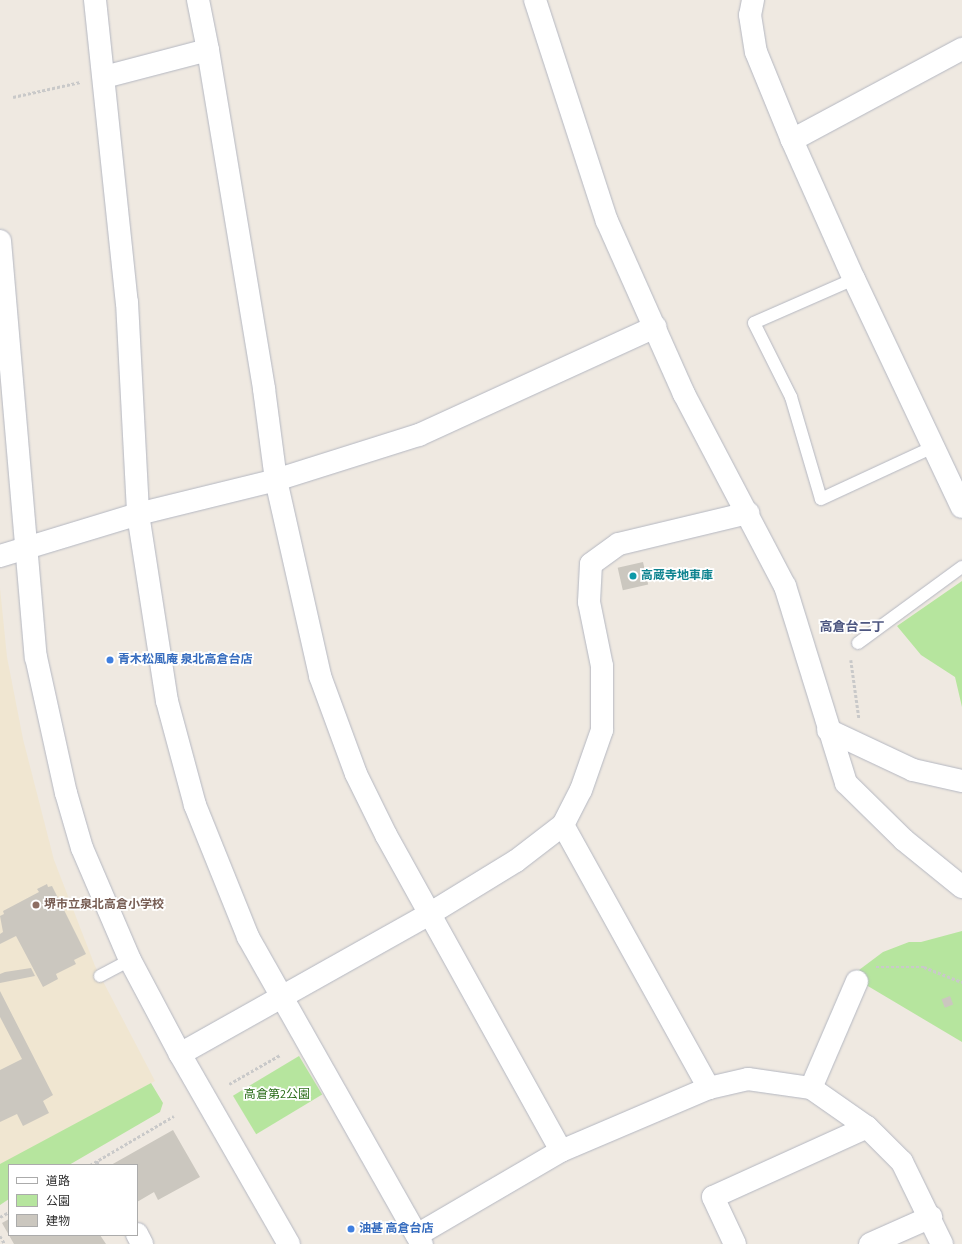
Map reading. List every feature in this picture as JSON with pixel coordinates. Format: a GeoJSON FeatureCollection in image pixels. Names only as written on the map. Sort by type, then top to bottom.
{"type":"FeatureCollection","features":[{"type":"Feature","properties":{"kind":"street"},"geometry":{"type":"LineString","coordinates":[[96,0],[127,302],[138,514],[167,700],[195,805],[248,937],[420,1240],[561,1151],[708,1088],[748,1079],[812,1088],[867,1127],[902,1162],[931,1217],[942,1244]]}},
{"type":"Feature","properties":{"kind":"street"},"geometry":{"type":"LineString","coordinates":[[198,0],[208,50],[276,480],[320,676],[356,774],[386,835],[431,913],[561,1151]]}},
{"type":"Feature","properties":{"kind":"street"},"geometry":{"type":"LineString","coordinates":[[535,0],[607,221],[684,394],[748,513],[785,586],[828,730],[846,782],[904,840],[962,887]]}},
{"type":"Feature","properties":{"kind":"street"},"geometry":{"type":"LineString","coordinates":[[753,0],[750,15],[756,52],[792,140],[854,279],[962,508]]}},
{"type":"Feature","properties":{"kind":"street"},"geometry":{"type":"LineString","coordinates":[[792,140],[962,49]]}},
{"type":"Feature","properties":{"kind":"street"},"geometry":{"type":"LineString","coordinates":[[104,77],[208,50]]}},
{"type":"Feature","properties":{"kind":"street"},"geometry":{"type":"LineString","coordinates":[[0,241],[25,549],[36,657],[66,793],[82,848],[130,960],[180,1054],[289,1244]]}},
{"type":"Feature","properties":{"kind":"street"},"geometry":{"type":"LineString","coordinates":[[0,556],[138,514],[276,480],[419,435],[655,327]]}},
{"type":"Feature","properties":{"kind":"street"},"geometry":{"type":"LineString","coordinates":[[180,1054],[431,913],[516,862],[563,825],[581,790],[602,730],[602,666],[589,602],[590,564],[619,544],[748,513]]}},
{"type":"Feature","properties":{"kind":"street"},"geometry":{"type":"LineString","coordinates":[[828,730],[863,745],[913,770],[962,781]]}},
{"type":"Feature","properties":{"kind":"street"},"geometry":{"type":"LineString","coordinates":[[563,825],[708,1088]]}},
{"type":"Feature","properties":{"kind":"street"},"geometry":{"type":"LineString","coordinates":[[812,1088],[857,981]]}},
{"type":"Feature","properties":{"kind":"street"},"geometry":{"type":"LineString","coordinates":[[735,1244],[713,1198],[867,1127]]}},
{"type":"Feature","properties":{"kind":"street"},"geometry":{"type":"LineString","coordinates":[[870,1244],[931,1217]]}},
{"type":"Feature","properties":{"kind":"lane"},"geometry":{"type":"LineString","coordinates":[[854,279],[754,323],[791,397],[821,499],[933,447]]}},
{"type":"Feature","properties":{"kind":"lane"},"geometry":{"type":"LineString","coordinates":[[858,643],[962,567]]}},
{"type":"Feature","properties":{"kind":"lane"},"geometry":{"type":"LineString","coordinates":[[100,976],[130,960]]}},
{"type":"Feature","properties":{"kind":"path"},"geometry":{"type":"LineString","coordinates":[[14,97],[104,77]]}},
{"type":"Feature","properties":{"kind":"path"},"geometry":{"type":"LineString","coordinates":[[858,643],[852,656],[851,668],[863,745]]}},
{"type":"Feature","properties":{"kind":"path"},"geometry":{"type":"LineString","coordinates":[[857,981],[879,966],[924,967],[962,982]]}},
{"type":"Feature","properties":{"kind":"path"},"geometry":{"type":"LineString","coordinates":[[229,1084],[280,1055]]}},
{"type":"Feature","properties":{"kind":"path"},"geometry":{"type":"LineString","coordinates":[[92,1164],[174,1116]]}},
{"type":"Feature","properties":{"kind":"path"},"geometry":{"type":"LineString","coordinates":[[0,1236],[5,1244]]}},
{"type":"Feature","properties":{"kind":"shaded area","name":"堺市立泉北高倉小学校"},"geometry":{"type":"Polygon","coordinates":[[[0,588],[7,657],[23,739],[54,860],[95,966],[155,1081],[0,1165],[0,588]]]}},
{"type":"Feature","properties":{"kind":"green space"},"geometry":{"type":"Polygon","coordinates":[[[962,581],[962,707],[955,677],[921,655],[897,626],[962,581]]]}},
{"type":"Feature","properties":{"kind":"green space"},"geometry":{"type":"Polygon","coordinates":[[[962,931],[962,1042],[851,976],[883,952],[909,942],[921,942],[962,931]]]}},
{"type":"Feature","properties":{"kind":"green space","name":"高倉第2公園"},"geometry":{"type":"Polygon","coordinates":[[[299,1056],[322,1095],[256,1134],[233,1096],[299,1056]]]}},
{"type":"Feature","properties":{"kind":"green space"},"geometry":{"type":"Polygon","coordinates":[[[151,1083],[163,1103],[160,1112],[71,1164],[8,1164],[8,1200],[0,1205],[0,1164],[151,1083]]]}},
{"type":"Feature","properties":{"kind":"building","name":"高蔵寺地車庫"},"geometry":{"type":"Polygon","coordinates":[[[643,562],[648,584],[623,590],[618,568],[643,562]]]}},
{"type":"Feature","properties":{"kind":"building"},"geometry":{"type":"Polygon","coordinates":[[[47,884],[48,887],[52,886],[86,954],[74,960],[76,964],[56,974],[58,979],[43,987],[16,936],[0,944],[0,934],[3,932],[0,916],[4,914],[3,911],[39,892],[37,889],[47,884]]]}},
{"type":"Feature","properties":{"kind":"building"},"geometry":{"type":"Polygon","coordinates":[[[31,968],[35,976],[0,983],[0,974],[31,968]]]}},
{"type":"Feature","properties":{"kind":"building"},"geometry":{"type":"Polygon","coordinates":[[[0,991],[53,1095],[43,1101],[49,1113],[23,1126],[17,1114],[0,1122],[0,1070],[22,1059],[0,1017],[0,991]]]}},
{"type":"Feature","properties":{"kind":"building"},"geometry":{"type":"Polygon","coordinates":[[[950,996],[953,1004],[945,1008],[942,999],[950,996]]]}},
{"type":"Feature","properties":{"kind":"building"},"geometry":{"type":"Polygon","coordinates":[[[173,1130],[200,1177],[158,1200],[154,1192],[138,1201],[138,1164],[113,1164],[173,1130]]]}},
{"type":"Feature","properties":{"kind":"building"},"geometry":{"type":"Polygon","coordinates":[[[8,1220],[8,1234],[2,1223],[8,1220]]]}},
{"type":"Feature","properties":{"kind":"building"},"geometry":{"type":"Polygon","coordinates":[[[9,1236],[101,1236],[106,1244],[14,1244],[9,1236]]]}},
{"type":"Feature","properties":{"kind":"place","name":"高蔵寺地車庫"},"geometry":{"type":"Point","coordinates":[633,576]}},
{"type":"Feature","properties":{"kind":"place","name":"青木松風庵 泉北高倉台店"},"geometry":{"type":"Point","coordinates":[110,660]}},
{"type":"Feature","properties":{"kind":"place","name":"堺市立泉北高倉小学校"},"geometry":{"type":"Point","coordinates":[36,905]}},
{"type":"Feature","properties":{"kind":"place","name":"油甚 高倉台店"},"geometry":{"type":"Point","coordinates":[351,1229]}},
{"type":"Feature","properties":{"kind":"district","name":"高倉台二丁"},"geometry":{"type":"Point","coordinates":[852,627]}}]}
